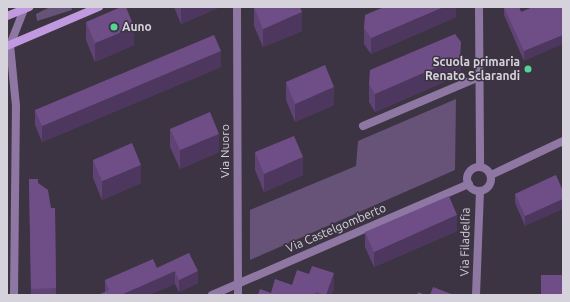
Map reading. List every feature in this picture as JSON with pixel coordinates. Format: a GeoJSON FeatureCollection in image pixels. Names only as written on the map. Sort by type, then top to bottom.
{"type":"FeatureCollection","features":[{"type":"Feature","properties":{"kind":"main road"},"geometry":{"type":"LineString","coordinates":[[8,46],[99,7]]}},
{"type":"Feature","properties":{"kind":"main road"},"geometry":{"type":"LineString","coordinates":[[7,16],[26,8]]}},
{"type":"Feature","properties":{"kind":"street","name":"Via Nuoro"},"geometry":{"type":"LineString","coordinates":[[237,7],[238,295]]}},
{"type":"Feature","properties":{"kind":"street"},"geometry":{"type":"LineString","coordinates":[[479,7],[480,167]]}},
{"type":"Feature","properties":{"kind":"street"},"geometry":{"type":"LineString","coordinates":[[14,295],[16,106],[8,46],[26,8]]}},
{"type":"Feature","properties":{"kind":"street"},"geometry":{"type":"LineString","coordinates":[[363,126],[479,77]]}},
{"type":"Feature","properties":{"kind":"street"},"geometry":{"type":"LineString","coordinates":[[490,175],[563,141]]}},
{"type":"Feature","properties":{"kind":"street"},"geometry":{"type":"LineString","coordinates":[[480,167],[490,175]]}},
{"type":"Feature","properties":{"kind":"street"},"geometry":{"type":"LineString","coordinates":[[469,184],[471,171],[480,167]]}},
{"type":"Feature","properties":{"kind":"street"},"geometry":{"type":"LineString","coordinates":[[480,191],[490,185],[490,175]]}},
{"type":"Feature","properties":{"kind":"street"},"geometry":{"type":"LineString","coordinates":[[7,178],[16,177]]}},
{"type":"Feature","properties":{"kind":"street","name":"Via Castelgomberto"},"geometry":{"type":"LineString","coordinates":[[212,295],[469,184]]}},
{"type":"Feature","properties":{"kind":"street","name":"Via Filadelfia"},"geometry":{"type":"LineString","coordinates":[[469,184],[480,191],[476,295]]}},
{"type":"Feature","properties":{"kind":"shaded area"},"geometry":{"type":"Polygon","coordinates":[[[50,7],[71,7],[72,10],[37,21],[36,14],[50,7]]]}},
{"type":"Feature","properties":{"kind":"shaded area"},"geometry":{"type":"Polygon","coordinates":[[[456,99],[455,170],[250,260],[250,210],[356,166],[358,141],[456,99]]]}},
{"type":"Feature","properties":{"kind":"building"},"geometry":{"type":"Polygon","coordinates":[[[121,7],[126,7],[134,27],[95,43],[86,22],[121,7]]]}},
{"type":"Feature","properties":{"kind":"building"},"geometry":{"type":"Polygon","coordinates":[[[254,7],[300,7],[302,12],[263,29],[254,7]]]}},
{"type":"Feature","properties":{"kind":"building"},"geometry":{"type":"Polygon","coordinates":[[[384,7],[444,7],[371,38],[364,28],[365,15],[384,7]]]}},
{"type":"Feature","properties":{"kind":"building"},"geometry":{"type":"Polygon","coordinates":[[[504,7],[519,7],[521,12],[533,7],[563,7],[563,35],[524,51],[504,7]]]}},
{"type":"Feature","properties":{"kind":"building"},"geometry":{"type":"Polygon","coordinates":[[[455,34],[461,42],[460,57],[375,94],[369,84],[370,70],[455,34]]]}},
{"type":"Feature","properties":{"kind":"building"},"geometry":{"type":"Polygon","coordinates":[[[214,35],[221,51],[42,126],[35,110],[214,35]]]}},
{"type":"Feature","properties":{"kind":"building"},"geometry":{"type":"Polygon","coordinates":[[[325,65],[334,87],[295,104],[286,82],[325,65]]]}},
{"type":"Feature","properties":{"kind":"building"},"geometry":{"type":"Polygon","coordinates":[[[210,112],[219,134],[180,150],[170,129],[210,112]]]}},
{"type":"Feature","properties":{"kind":"building"},"geometry":{"type":"Polygon","coordinates":[[[294,136],[303,157],[264,174],[255,152],[294,136]]]}},
{"type":"Feature","properties":{"kind":"building"},"geometry":{"type":"Polygon","coordinates":[[[132,143],[141,165],[102,181],[93,160],[132,143]]]}},
{"type":"Feature","properties":{"kind":"building"},"geometry":{"type":"Polygon","coordinates":[[[556,175],[563,191],[563,199],[525,216],[515,194],[556,175]]]}},
{"type":"Feature","properties":{"kind":"building"},"geometry":{"type":"Polygon","coordinates":[[[29,179],[38,179],[38,183],[48,190],[51,208],[55,208],[56,288],[31,289],[29,179]]]}},
{"type":"Feature","properties":{"kind":"building"},"geometry":{"type":"Polygon","coordinates":[[[449,196],[457,215],[374,252],[365,232],[449,196]]]}},
{"type":"Feature","properties":{"kind":"building"},"geometry":{"type":"Polygon","coordinates":[[[189,253],[198,271],[179,280],[175,271],[121,295],[98,295],[109,290],[105,280],[153,259],[157,268],[189,253]]]}},
{"type":"Feature","properties":{"kind":"building"},"geometry":{"type":"Polygon","coordinates":[[[312,266],[334,273],[326,295],[316,292],[315,295],[258,295],[260,289],[271,293],[275,279],[292,285],[297,270],[309,274],[312,266]]]}},
{"type":"Feature","properties":{"kind":"building"},"geometry":{"type":"Polygon","coordinates":[[[541,275],[563,275],[563,295],[541,295],[541,275]]]}},
{"type":"Feature","properties":{"kind":"building"},"geometry":{"type":"Polygon","coordinates":[[[433,287],[454,295],[430,295],[433,287]]]}},
{"type":"Feature","properties":{"kind":"building"},"geometry":{"type":"Polygon","coordinates":[[[418,292],[426,295],[417,295],[418,292]]]}},
{"type":"Feature","properties":{"kind":"place","name":"Auno"},"geometry":{"type":"Point","coordinates":[114,27]}},
{"type":"Feature","properties":{"kind":"place","name":"Scuola primaria Renato Sclarandi"},"geometry":{"type":"Point","coordinates":[528,69]}}]}
